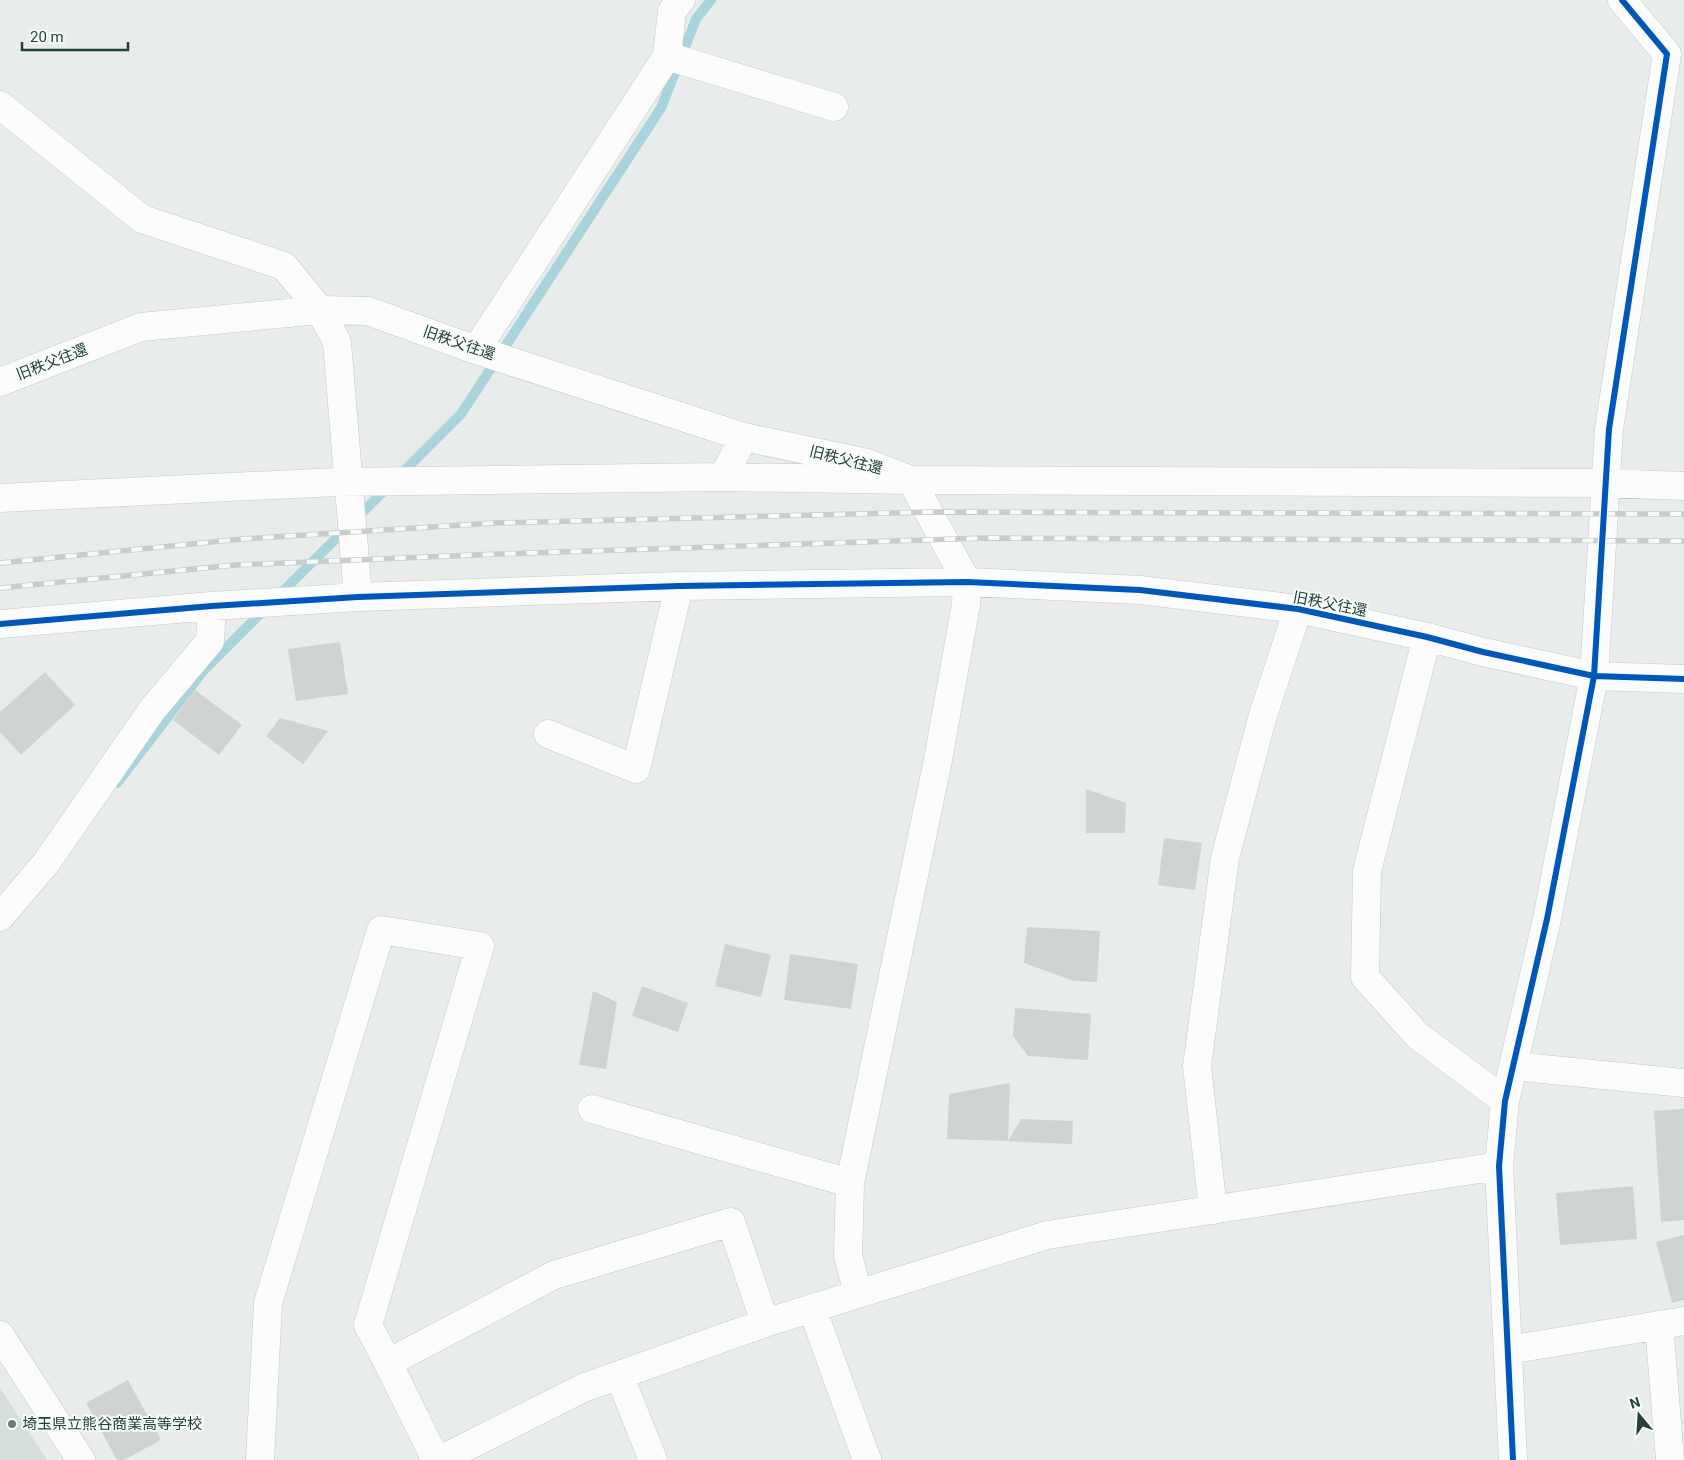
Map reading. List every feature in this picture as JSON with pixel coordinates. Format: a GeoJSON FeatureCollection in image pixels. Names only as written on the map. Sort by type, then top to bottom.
{"type":"FeatureCollection","features":[{"type":"Feature","properties":{"kind":"street"},"geometry":{"type":"LineString","coordinates":[[1513,1460],[1499,1166],[1505,1101],[1547,919],[1594,676],[1609,429],[1667,54],[1622,0]]}},
{"type":"Feature","properties":{"kind":"street"},"geometry":{"type":"LineString","coordinates":[[476,350],[667,56],[674,4]]}},
{"type":"Feature","properties":{"kind":"street"},"geometry":{"type":"LineString","coordinates":[[667,56],[834,107]]}},
{"type":"Feature","properties":{"kind":"street"},"geometry":{"type":"LineString","coordinates":[[0,105],[142,219],[284,266],[320,310],[338,342],[358,596]]}},
{"type":"Feature","properties":{"kind":"street","name":"旧秩父往還"},"geometry":{"type":"LineString","coordinates":[[0,382],[141,327],[320,310],[368,311],[476,350],[744,437],[867,463],[911,480]]}},
{"type":"Feature","properties":{"kind":"street"},"geometry":{"type":"LineString","coordinates":[[723,477],[744,437]]}},
{"type":"Feature","properties":{"kind":"street"},"geometry":{"type":"LineString","coordinates":[[0,498],[349,482],[723,477],[911,480],[1606,483],[1684,486]]}},
{"type":"Feature","properties":{"kind":"street"},"geometry":{"type":"LineString","coordinates":[[858,1294],[848,1255],[850,1183],[938,760],[966,604],[967,582],[911,480]]}},
{"type":"Feature","properties":{"kind":"street","name":"旧秩父往還"},"geometry":{"type":"LineString","coordinates":[[0,624],[358,596],[679,586],[967,582],[1140,590],[1298,609],[1594,676],[1684,679]]}},
{"type":"Feature","properties":{"kind":"street"},"geometry":{"type":"LineString","coordinates":[[548,734],[636,769],[679,586]]}},
{"type":"Feature","properties":{"kind":"street"},"geometry":{"type":"LineString","coordinates":[[0,917],[46,863],[152,710],[210,641],[212,606]]}},
{"type":"Feature","properties":{"kind":"street"},"geometry":{"type":"LineString","coordinates":[[1213,1210],[1197,1066],[1225,858],[1263,715],[1298,609]]}},
{"type":"Feature","properties":{"kind":"street"},"geometry":{"type":"LineString","coordinates":[[1427,637],[1368,871],[1365,977],[1418,1036],[1505,1101]]}},
{"type":"Feature","properties":{"kind":"street"},"geometry":{"type":"LineString","coordinates":[[260,1460],[268,1303],[381,930],[480,946],[368,1324],[436,1460]]}},
{"type":"Feature","properties":{"kind":"street"},"geometry":{"type":"LineString","coordinates":[[1513,1066],[1684,1083]]}},
{"type":"Feature","properties":{"kind":"street"},"geometry":{"type":"LineString","coordinates":[[592,1109],[850,1183]]}},
{"type":"Feature","properties":{"kind":"street"},"geometry":{"type":"LineString","coordinates":[[440,1460],[583,1388],[765,1323],[1047,1235],[1499,1166]]}},
{"type":"Feature","properties":{"kind":"street"},"geometry":{"type":"LineString","coordinates":[[388,1363],[554,1274],[731,1222],[765,1323]]}},
{"type":"Feature","properties":{"kind":"street"},"geometry":{"type":"LineString","coordinates":[[812,1308],[867,1460]]}},
{"type":"Feature","properties":{"kind":"street"},"geometry":{"type":"LineString","coordinates":[[1508,1350],[1672,1324],[1670,1460]]}},
{"type":"Feature","properties":{"kind":"street"},"geometry":{"type":"LineString","coordinates":[[0,1335],[81,1460]]}},
{"type":"Feature","properties":{"kind":"street"},"geometry":{"type":"LineString","coordinates":[[619,1375],[653,1460]]}},
{"type":"Feature","properties":{"kind":"shaded area","name":"埼玉県立熊谷商業高等学校"},"geometry":{"type":"Polygon","coordinates":[[[0,1388],[47,1460],[0,1460],[0,1388]]]}},
{"type":"Feature","properties":{"kind":"building"},"geometry":{"type":"Polygon","coordinates":[[[340,642],[348,694],[296,701],[288,649],[340,642]]]}},
{"type":"Feature","properties":{"kind":"building"},"geometry":{"type":"Polygon","coordinates":[[[45,672],[75,705],[21,755],[0,732],[0,712],[45,672]]]}},
{"type":"Feature","properties":{"kind":"building"},"geometry":{"type":"Polygon","coordinates":[[[195,690],[242,725],[219,755],[173,720],[195,690]]]}},
{"type":"Feature","properties":{"kind":"building"},"geometry":{"type":"Polygon","coordinates":[[[280,718],[328,731],[303,764],[266,736],[280,718]]]}},
{"type":"Feature","properties":{"kind":"building"},"geometry":{"type":"Polygon","coordinates":[[[1086,789],[1126,803],[1125,833],[1086,833],[1086,789]]]}},
{"type":"Feature","properties":{"kind":"building"},"geometry":{"type":"Polygon","coordinates":[[[1164,838],[1202,843],[1195,890],[1158,885],[1164,838]]]}},
{"type":"Feature","properties":{"kind":"building"},"geometry":{"type":"Polygon","coordinates":[[[1027,927],[1100,931],[1097,982],[1074,981],[1024,963],[1027,927]]]}},
{"type":"Feature","properties":{"kind":"building"},"geometry":{"type":"Polygon","coordinates":[[[725,944],[771,955],[761,997],[715,986],[725,944]]]}},
{"type":"Feature","properties":{"kind":"building"},"geometry":{"type":"Polygon","coordinates":[[[790,954],[858,964],[851,1009],[784,1000],[790,954]]]}},
{"type":"Feature","properties":{"kind":"building"},"geometry":{"type":"Polygon","coordinates":[[[642,986],[688,1003],[678,1032],[632,1016],[642,986]]]}},
{"type":"Feature","properties":{"kind":"building"},"geometry":{"type":"Polygon","coordinates":[[[593,991],[617,1002],[606,1069],[579,1065],[593,991]]]}},
{"type":"Feature","properties":{"kind":"building"},"geometry":{"type":"Polygon","coordinates":[[[1015,1008],[1091,1014],[1088,1060],[1028,1056],[1013,1036],[1015,1008]]]}},
{"type":"Feature","properties":{"kind":"building"},"geometry":{"type":"Polygon","coordinates":[[[1010,1083],[1008,1141],[947,1139],[949,1094],[1010,1083]]]}},
{"type":"Feature","properties":{"kind":"building"},"geometry":{"type":"Polygon","coordinates":[[[1684,1109],[1684,1220],[1661,1222],[1654,1111],[1684,1109]]]}},
{"type":"Feature","properties":{"kind":"building"},"geometry":{"type":"Polygon","coordinates":[[[1021,1119],[1073,1121],[1072,1144],[1008,1141],[1021,1119]]]}},
{"type":"Feature","properties":{"kind":"building"},"geometry":{"type":"Polygon","coordinates":[[[1633,1186],[1637,1239],[1560,1245],[1556,1193],[1633,1186]]]}},
{"type":"Feature","properties":{"kind":"building"},"geometry":{"type":"Polygon","coordinates":[[[1684,1235],[1684,1300],[1672,1303],[1656,1242],[1684,1235]]]}},
{"type":"Feature","properties":{"kind":"building"},"geometry":{"type":"Polygon","coordinates":[[[128,1380],[161,1440],[124,1460],[117,1460],[86,1403],[128,1380]]]}},
{"type":"Feature","properties":{"kind":"waterway"},"geometry":{"type":"LineString","coordinates":[[399,476],[461,414],[661,108],[696,19],[711,0]]}},
{"type":"Feature","properties":{"kind":"waterway"},"geometry":{"type":"LineString","coordinates":[[278,596],[389,486]]}},
{"type":"Feature","properties":{"kind":"waterway"},"geometry":{"type":"LineString","coordinates":[[117,783],[204,670],[266,608]]}},
{"type":"Feature","properties":{"kind":"railway"},"geometry":{"type":"LineString","coordinates":[[0,563],[242,539],[494,523],[933,512],[1684,514]]}},
{"type":"Feature","properties":{"kind":"railway"},"geometry":{"type":"LineString","coordinates":[[0,588],[235,565],[498,554],[986,538],[1684,541]]}},
{"type":"Feature","properties":{"kind":"cycle path"},"geometry":{"type":"LineString","coordinates":[[1513,1460],[1499,1166],[1505,1101],[1547,919],[1594,676],[1609,429],[1667,54],[1622,0]]}},
{"type":"Feature","properties":{"kind":"cycle path"},"geometry":{"type":"LineString","coordinates":[[0,624],[212,606],[358,597],[679,586],[967,582],[1140,590],[1298,609],[1594,676],[1684,679]]}},
{"type":"Feature","properties":{"kind":"place","name":"埼玉県立熊谷商業高等学校"},"geometry":{"type":"Point","coordinates":[12,1424]}}]}
